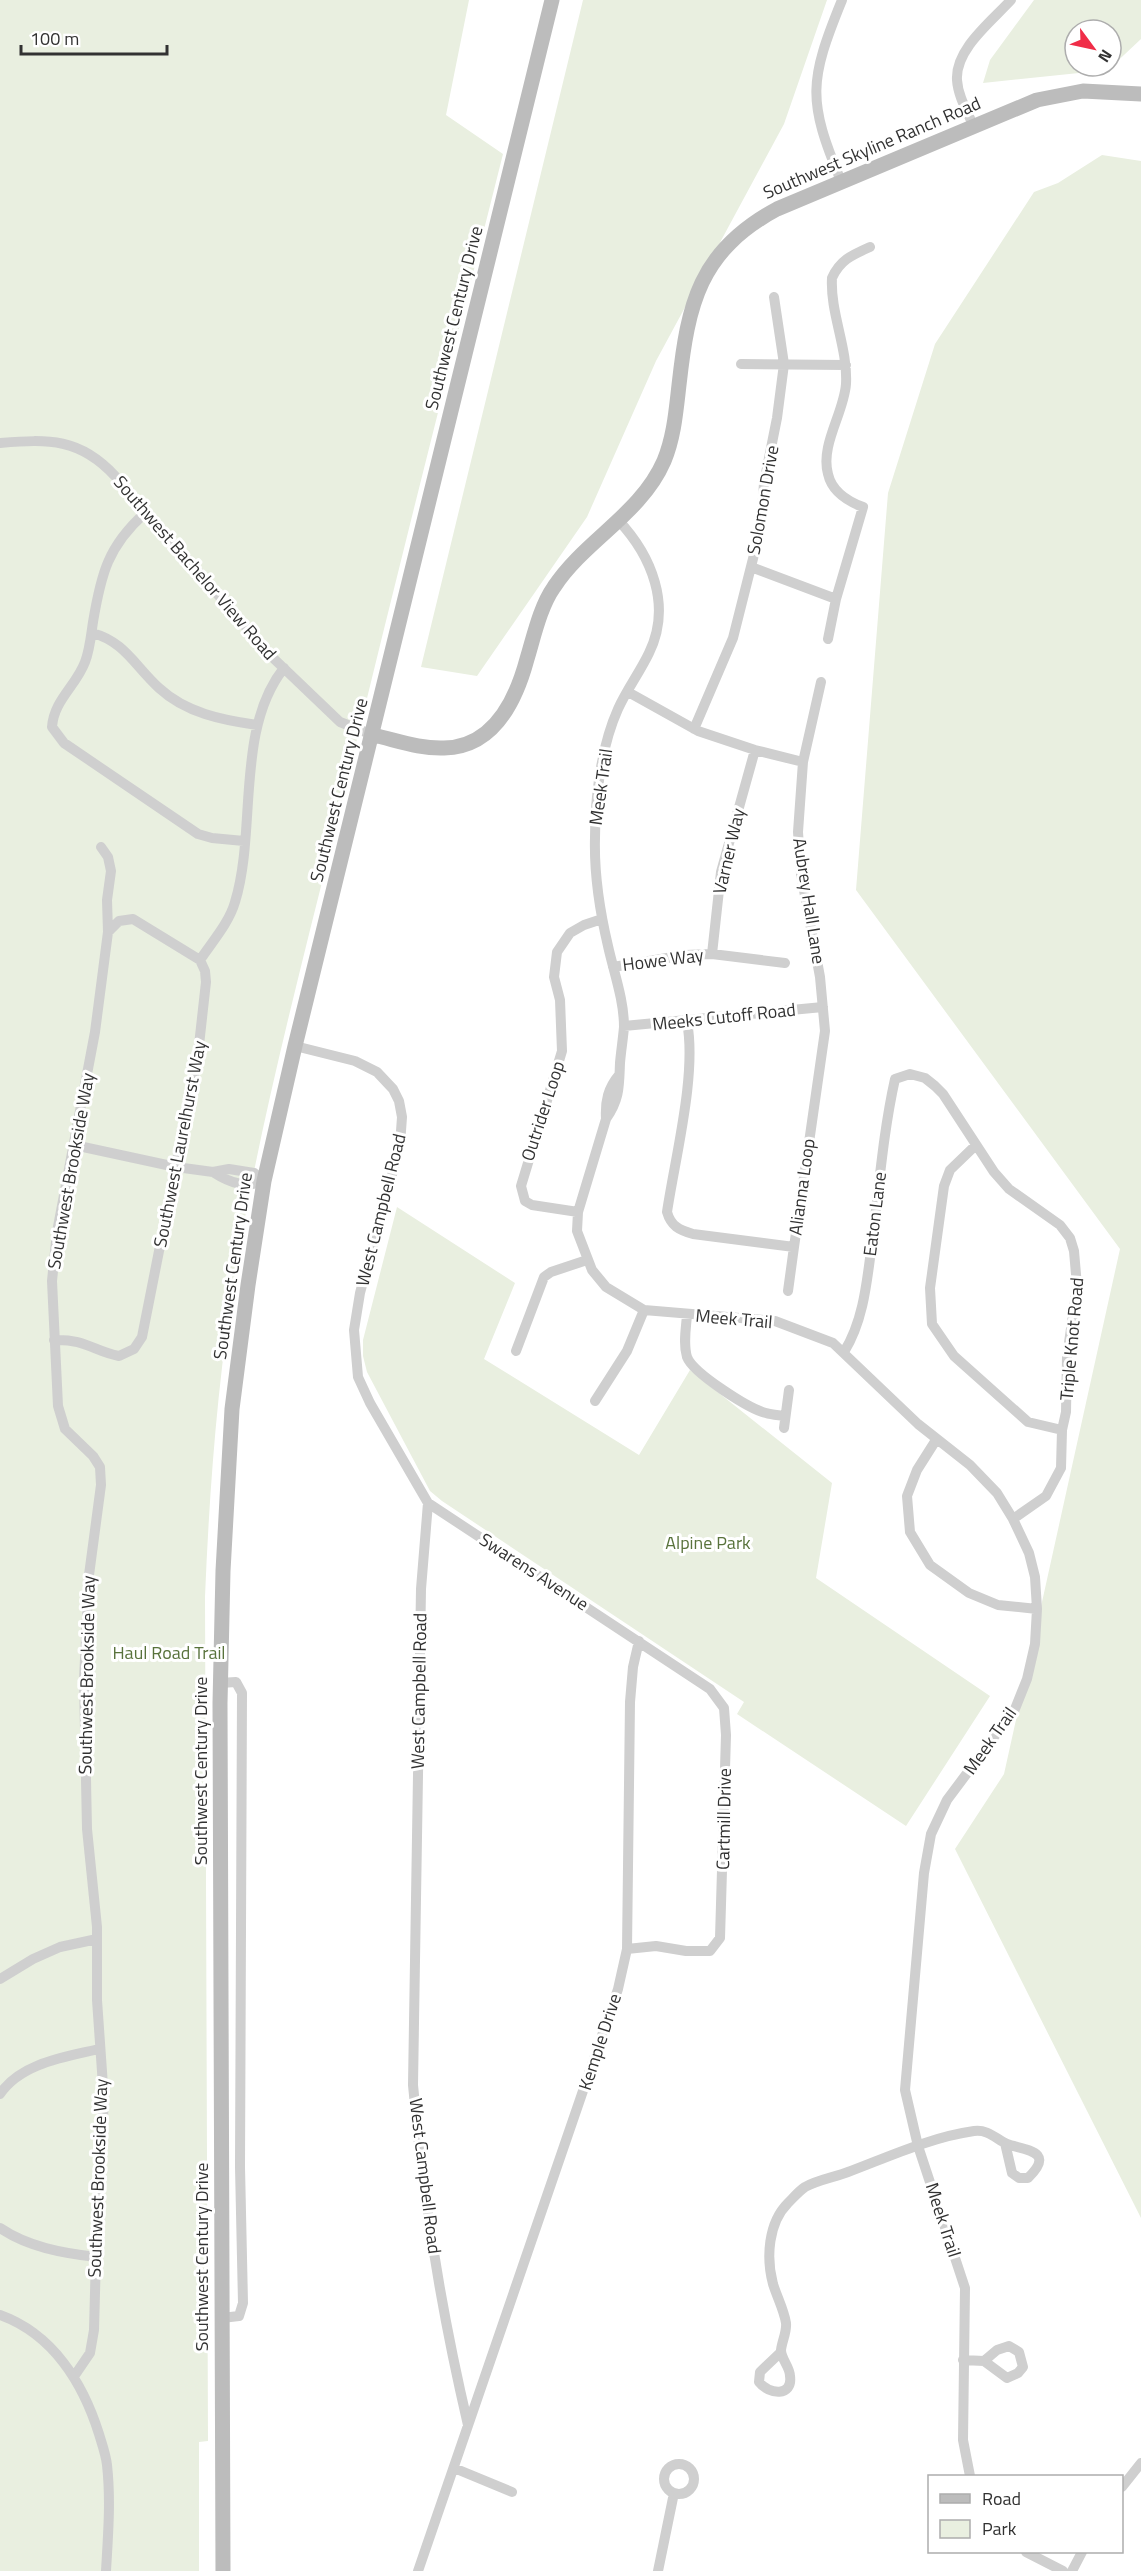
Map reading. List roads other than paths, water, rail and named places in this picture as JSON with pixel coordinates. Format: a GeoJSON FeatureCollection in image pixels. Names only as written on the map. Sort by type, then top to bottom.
{"type":"FeatureCollection","features":[{"type":"Feature","properties":{"kind":"main road","name":"Southwest Century Drive"},"geometry":{"type":"LineString","coordinates":[[223,2571],[220,1683],[223,1571],[232,1409],[264,1181],[295,1046],[552,0]]}},
{"type":"Feature","properties":{"kind":"main road","name":"Southwest Skyline Ranch Road"},"geometry":{"type":"LineString","coordinates":[[373,735],[412,745],[445,748],[466,743],[490,730],[504,716],[519,692],[531,645],[553,588],[572,563],[645,491],[664,462],[676,414],[686,323],[693,300],[711,266],[734,239],[762,217],[841,181],[973,125],[1059,94],[1108,90],[1141,94]]}},
{"type":"Feature","properties":{"kind":"street"},"geometry":{"type":"LineString","coordinates":[[841,181],[818,119],[816,82],[819,60],[842,0]]}},
{"type":"Feature","properties":{"kind":"street"},"geometry":{"type":"LineString","coordinates":[[973,125],[959,92],[957,69],[967,49],[1011,0]]}},
{"type":"Feature","properties":{"kind":"street"},"geometry":{"type":"LineString","coordinates":[[828,639],[836,599],[863,507],[841,496],[834,488],[828,475],[826,462],[846,385],[846,365],[832,278],[838,266],[849,256],[870,247]]}},
{"type":"Feature","properties":{"kind":"street","name":"Solomon Drive"},"geometry":{"type":"LineString","coordinates":[[694,729],[730,646],[761,527],[764,483],[777,418],[784,364],[774,297]]}},
{"type":"Feature","properties":{"kind":"street"},"geometry":{"type":"LineString","coordinates":[[741,364],[846,365]]}},
{"type":"Feature","properties":{"kind":"street","name":"Southwest Bachelor View Road"},"geometry":{"type":"LineString","coordinates":[[0,443],[41,440],[63,443],[87,452],[109,470],[256,641],[340,722],[373,735]]}},
{"type":"Feature","properties":{"kind":"street"},"geometry":{"type":"LineString","coordinates":[[145,513],[127,529],[111,553],[99,587],[92,633],[84,664],[53,715],[52,727],[57,736],[186,827],[212,838],[243,841]]}},
{"type":"Feature","properties":{"kind":"street","name":"Meek Trail"},"geometry":{"type":"LineString","coordinates":[[618,520],[639,544],[652,569],[658,595],[658,625],[650,651],[627,692],[609,734],[600,782],[595,839],[602,919],[620,994],[624,1026],[619,1075],[611,1084],[605,1104],[606,1119],[578,1212],[577,1231],[587,1260],[606,1287],[620,1298],[644,1310],[775,1321],[833,1343],[936,1440],[970,1465],[997,1493],[1013,1519],[1029,1553],[1035,1577],[1037,1608],[1035,1644],[1027,1679],[1015,1709],[947,1800],[931,1834],[924,1873],[905,2090],[918,2146],[965,2288],[963,2440],[970,2475]]}},
{"type":"Feature","properties":{"kind":"street"},"geometry":{"type":"LineString","coordinates":[[751,567],[836,599]]}},
{"type":"Feature","properties":{"kind":"street"},"geometry":{"type":"LineString","coordinates":[[92,633],[107,638],[127,651],[159,688],[186,706],[221,719],[258,725]]}},
{"type":"Feature","properties":{"kind":"street"},"geometry":{"type":"LineString","coordinates":[[108,932],[119,921],[133,919],[200,960],[235,903],[241,873],[258,725],[268,691],[284,668]]}},
{"type":"Feature","properties":{"kind":"street","name":"Aubrey Hall Lane"},"geometry":{"type":"LineString","coordinates":[[820,977],[801,874],[798,831],[804,762],[821,682]]}},
{"type":"Feature","properties":{"kind":"street"},"geometry":{"type":"LineString","coordinates":[[627,692],[694,729],[755,750],[804,762]]}},
{"type":"Feature","properties":{"kind":"street","name":"Varner Way"},"geometry":{"type":"LineString","coordinates":[[712,954],[721,872],[755,750]]}},
{"type":"Feature","properties":{"kind":"street","name":"Southwest Brookside Way"},"geometry":{"type":"LineString","coordinates":[[75,2375],[90,2353],[94,2330],[104,2100],[99,2049],[93,1869],[87,1829],[84,1680],[88,1575],[101,1485],[100,1467],[93,1456],[65,1429],[58,1406],[53,1258],[95,1032],[108,932],[111,871],[108,857],[101,847]]}},
{"type":"Feature","properties":{"kind":"street","name":"Outrider Loop"},"geometry":{"type":"LineString","coordinates":[[578,1212],[532,1205],[525,1201],[521,1186],[562,1051],[560,1000],[554,977],[557,952],[570,933],[602,919]]}},
{"type":"Feature","properties":{"kind":"street","name":"Howe Way"},"geometry":{"type":"LineString","coordinates":[[613,966],[685,955],[712,954],[785,963]]}},
{"type":"Feature","properties":{"kind":"street","name":"Southwest Laurelhurst Way"},"geometry":{"type":"LineString","coordinates":[[54,1340],[71,1340],[88,1344],[119,1356],[127,1354],[139,1344],[142,1337],[176,1167],[204,1006],[205,971],[200,960]]}},
{"type":"Feature","properties":{"kind":"street","name":"Alianna Loop"},"geometry":{"type":"LineString","coordinates":[[687,1022],[690,1037],[689,1071],[667,1212],[670,1222],[681,1231],[693,1234],[794,1247],[825,1031],[820,977]]}},
{"type":"Feature","properties":{"kind":"street","name":"Meeks Cutoff Road"},"geometry":{"type":"LineString","coordinates":[[624,1026],[687,1022],[823,1007]]}},
{"type":"Feature","properties":{"kind":"street","name":"West Campbell Road"},"geometry":{"type":"LineString","coordinates":[[295,1046],[355,1061],[377,1072],[393,1089],[399,1101],[402,1117],[400,1145],[360,1293],[354,1330],[354,1356],[358,1377],[369,1403],[428,1503],[421,1589],[413,2085],[421,2166],[453,2362],[468,2425]]}},
{"type":"Feature","properties":{"kind":"street","name":"Triple Knot Road"},"geometry":{"type":"LineString","coordinates":[[902,1076],[910,1074],[924,1078],[935,1086],[1009,1189],[1060,1225],[1070,1238],[1074,1251],[1077,1286],[1067,1357],[1066,1412],[1062,1430],[1061,1468],[1046,1496],[1013,1519]]}},
{"type":"Feature","properties":{"kind":"street","name":"Eaton Lane"},"geometry":{"type":"LineString","coordinates":[[844,1353],[858,1327],[869,1262],[887,1117],[895,1079],[902,1076]]}},
{"type":"Feature","properties":{"kind":"street"},"geometry":{"type":"LineString","coordinates":[[74,1145],[176,1167],[213,1172],[226,1181],[251,1186],[264,1181]]}},
{"type":"Feature","properties":{"kind":"street"},"geometry":{"type":"LineString","coordinates":[[976,1145],[950,1170],[944,1186],[930,1287],[932,1324],[941,1341],[954,1356],[1028,1422],[1062,1430]]}},
{"type":"Feature","properties":{"kind":"street"},"geometry":{"type":"LineString","coordinates":[[788,1291],[794,1247]]}},
{"type":"Feature","properties":{"kind":"street"},"geometry":{"type":"LineString","coordinates":[[516,1351],[544,1277],[551,1272],[587,1260]]}},
{"type":"Feature","properties":{"kind":"street"},"geometry":{"type":"LineString","coordinates":[[595,1401],[627,1352],[644,1310]]}},
{"type":"Feature","properties":{"kind":"street"},"geometry":{"type":"LineString","coordinates":[[687,1315],[685,1344],[688,1358],[696,1369],[750,1406],[767,1413],[785,1416]]}},
{"type":"Feature","properties":{"kind":"street"},"geometry":{"type":"LineString","coordinates":[[784,1428],[789,1390]]}},
{"type":"Feature","properties":{"kind":"street"},"geometry":{"type":"LineString","coordinates":[[936,1440],[917,1470],[907,1496],[910,1532],[930,1565],[969,1593],[998,1605],[1037,1608]]}},
{"type":"Feature","properties":{"kind":"street","name":"Swarens Avenue"},"geometry":{"type":"LineString","coordinates":[[428,1503],[639,1641]]}},
{"type":"Feature","properties":{"kind":"street","name":"Kemple Drive"},"geometry":{"type":"LineString","coordinates":[[418,2571],[618,1989],[627,1949],[630,1702],[633,1667],[639,1641]]}},
{"type":"Feature","properties":{"kind":"street","name":"Cartmill Drive"},"geometry":{"type":"LineString","coordinates":[[627,1949],[656,1946],[686,1951],[710,1951],[716,1946],[722,1930],[726,1735],[724,1708],[710,1689],[639,1641]]}},
{"type":"Feature","properties":{"kind":"street"},"geometry":{"type":"LineString","coordinates":[[220,1683],[236,1682],[242,1693],[240,2167],[243,2303],[238,2316],[222,2318]]}},
{"type":"Feature","properties":{"kind":"street"},"geometry":{"type":"LineString","coordinates":[[0,1979],[33,1959],[60,1947],[97,1939]]}},
{"type":"Feature","properties":{"kind":"street"},"geometry":{"type":"LineString","coordinates":[[0,2094],[10,2080],[52,2060],[99,2049]]}},
{"type":"Feature","properties":{"kind":"street"},"geometry":{"type":"LineString","coordinates":[[781,2352],[786,2325],[772,2282],[768,2254],[775,2223],[786,2205],[805,2187],[918,2146],[976,2130],[996,2135],[1005,2143]]}},
{"type":"Feature","properties":{"kind":"street"},"geometry":{"type":"LineString","coordinates":[[0,2228],[37,2246],[64,2253],[96,2257]]}},
{"type":"Feature","properties":{"kind":"street"},"geometry":{"type":"LineString","coordinates":[[0,2315],[34,2332],[75,2375],[92,2413],[107,2462],[110,2500],[106,2571]]}},
{"type":"Feature","properties":{"kind":"street"},"geometry":{"type":"LineString","coordinates":[[963,2360],[984,2361]]}},
{"type":"Feature","properties":{"kind":"street"},"geometry":{"type":"LineString","coordinates":[[1123,2486],[1141,2463]]}},
{"type":"Feature","properties":{"kind":"street"},"geometry":{"type":"LineString","coordinates":[[454,2468],[512,2492]]}},
{"type":"Feature","properties":{"kind":"street"},"geometry":{"type":"LineString","coordinates":[[658,2571],[674,2493]]}},
{"type":"Feature","properties":{"kind":"street"},"geometry":{"type":"LineString","coordinates":[[1028,2553],[1063,2571]]}},
{"type":"Feature","properties":{"kind":"street"},"geometry":{"type":"LineString","coordinates":[[1072,2571],[1081,2553]]}},
{"type":"Feature","properties":{"kind":"park label","name":"Alpine Park"},"geometry":{"type":"Point","coordinates":[708,1543]}},
{"type":"Feature","properties":{"kind":"park label","name":"Haul Road Trail"},"geometry":{"type":"Point","coordinates":[169,1653]}}]}
